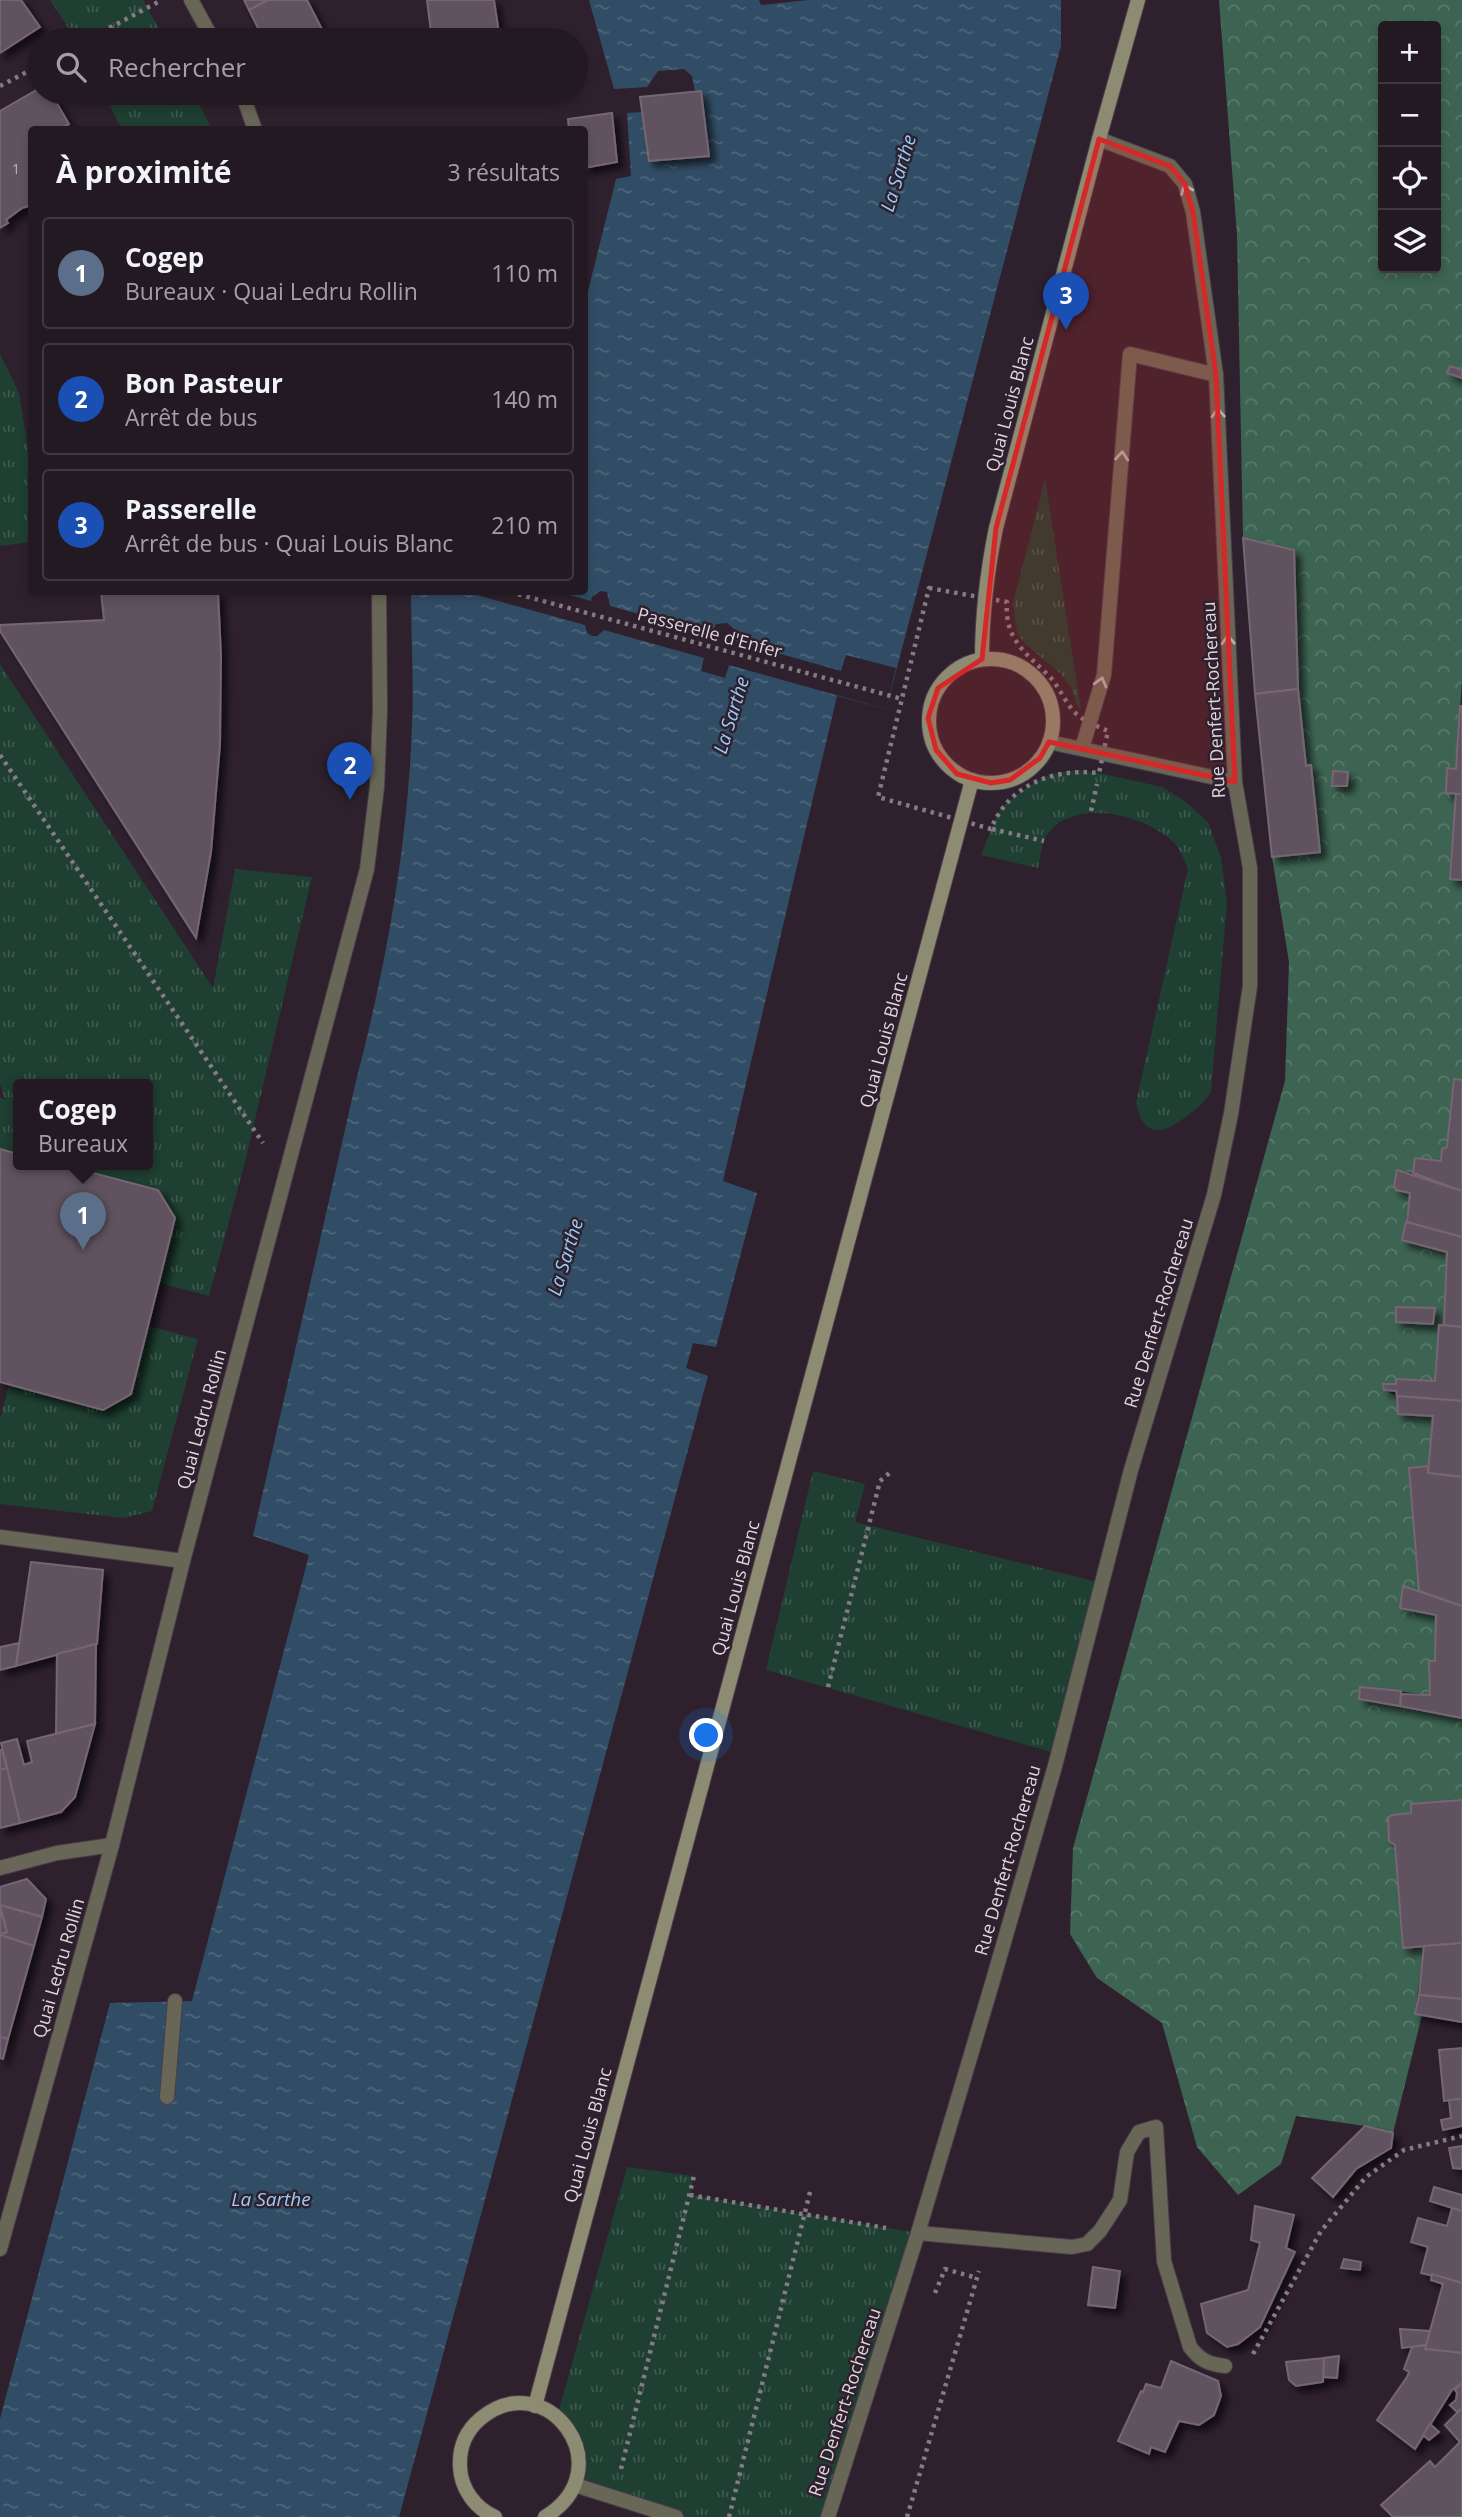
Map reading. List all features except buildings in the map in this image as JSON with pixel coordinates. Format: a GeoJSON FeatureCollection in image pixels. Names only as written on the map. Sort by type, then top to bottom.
{"type":"FeatureCollection","features":[{"type":"Feature","properties":{"kind":"main road","name":"Quai Louis Blanc"},"geometry":{"type":"LineString","coordinates":[[982,659],[984,599],[996,528],[1138,0]]}},
{"type":"Feature","properties":{"kind":"main road"},"geometry":{"type":"LineString","coordinates":[[982,659],[1010,662],[1037,680],[1046,693],[1052,709],[1053,726],[1049,742],[1040,758],[1027,771],[1010,780],[991,783],[972,780],[957,774],[945,763],[933,742],[928,718],[935,695],[949,675],[962,666],[982,659]]}},
{"type":"Feature","properties":{"kind":"main road","name":"Quai Louis Blanc"},"geometry":{"type":"LineString","coordinates":[[535,2406],[972,780]]}},
{"type":"Feature","properties":{"kind":"main road"},"geometry":{"type":"LineString","coordinates":[[495,2517],[479,2507],[464,2485],[461,2473],[462,2446],[475,2423],[496,2408],[509,2404],[535,2406],[557,2417],[572,2434],[577,2446],[579,2461],[575,2485],[567,2498],[545,2517]]}},
{"type":"Feature","properties":{"kind":"street"},"geometry":{"type":"LineString","coordinates":[[191,0],[207,28]]}},
{"type":"Feature","properties":{"kind":"street"},"geometry":{"type":"LineString","coordinates":[[246,105],[254,126]]}},
{"type":"Feature","properties":{"kind":"street","name":"Rue Denfert-Rochereau"},"geometry":{"type":"LineString","coordinates":[[828,2517],[918,2233],[1055,1766],[1131,1470],[1213,1195],[1231,1114],[1250,986],[1250,867],[1235,782],[1216,375],[1196,228],[1185,184],[1170,166],[1148,155],[1099,139]]}},
{"type":"Feature","properties":{"kind":"street"},"geometry":{"type":"LineString","coordinates":[[1082,748],[1104,675],[1130,354],[1216,375]]}},
{"type":"Feature","properties":{"kind":"street","name":"Quai Ledru Rollin"},"geometry":{"type":"LineString","coordinates":[[0,2249],[112,1845],[183,1560],[368,869],[377,787],[380,710],[379,595]]}},
{"type":"Feature","properties":{"kind":"street"},"geometry":{"type":"LineString","coordinates":[[1049,742],[1235,782]]}},
{"type":"Feature","properties":{"kind":"street"},"geometry":{"type":"LineString","coordinates":[[0,1537],[183,1560]]}},
{"type":"Feature","properties":{"kind":"street"},"geometry":{"type":"LineString","coordinates":[[0,1868],[57,1853],[112,1845]]}},
{"type":"Feature","properties":{"kind":"street"},"geometry":{"type":"LineString","coordinates":[[167,2097],[175,2001]]}},
{"type":"Feature","properties":{"kind":"street"},"geometry":{"type":"LineString","coordinates":[[918,2233],[1072,2247],[1087,2244],[1100,2231],[1119,2200],[1127,2152],[1139,2132],[1156,2127],[1164,2261],[1190,2347],[1199,2358],[1210,2364],[1224,2366]]}},
{"type":"Feature","properties":{"kind":"street"},"geometry":{"type":"LineString","coordinates":[[575,2485],[676,2517]]}},
{"type":"Feature","properties":{"kind":"path"},"geometry":{"type":"LineString","coordinates":[[110,28],[163,0]]}},
{"type":"Feature","properties":{"kind":"path"},"geometry":{"type":"LineString","coordinates":[[0,86],[28,71]]}},
{"type":"Feature","properties":{"kind":"path"},"geometry":{"type":"LineString","coordinates":[[962,822],[878,797],[929,588],[984,599]]}},
{"type":"Feature","properties":{"kind":"path","name":"Passerelle d'Enfer"},"geometry":{"type":"LineString","coordinates":[[521,595],[902,699]]}},
{"type":"Feature","properties":{"kind":"path"},"geometry":{"type":"LineString","coordinates":[[0,755],[285,1177]]}},
{"type":"Feature","properties":{"kind":"path"},"geometry":{"type":"LineString","coordinates":[[1091,811],[1094,795]]}},
{"type":"Feature","properties":{"kind":"path"},"geometry":{"type":"LineString","coordinates":[[991,829],[1044,841]]}},
{"type":"Feature","properties":{"kind":"path"},"geometry":{"type":"LineString","coordinates":[[828,1687],[880,1480],[893,1470]]}},
{"type":"Feature","properties":{"kind":"path"},"geometry":{"type":"LineString","coordinates":[[1224,2366],[1239,2364],[1252,2356],[1321,2231],[1366,2177],[1404,2150],[1462,2136]]}},
{"type":"Feature","properties":{"kind":"path"},"geometry":{"type":"LineString","coordinates":[[614,2497],[694,2176]]}},
{"type":"Feature","properties":{"kind":"path"},"geometry":{"type":"LineString","coordinates":[[729,2517],[810,2192]]}},
{"type":"Feature","properties":{"kind":"path"},"geometry":{"type":"LineString","coordinates":[[690,2195],[918,2233]]}},
{"type":"Feature","properties":{"kind":"path"},"geometry":{"type":"LineString","coordinates":[[907,2517],[988,2240]]}},
{"type":"Feature","properties":{"kind":"highlighted area"},"geometry":{"type":"Polygon","coordinates":[[[1099,139],[1170,166],[1185,184],[1193,212],[1216,375],[1235,782],[1049,742],[1040,758],[1010,780],[991,783],[957,774],[936,750],[928,718],[938,688],[982,659],[996,528],[1099,139]]]}},
{"type":"Feature","properties":{"kind":"green space"},"geometry":{"type":"Polygon","coordinates":[[[50,0],[143,0],[158,28],[68,28],[50,0]]]}},
{"type":"Feature","properties":{"kind":"green space"},"geometry":{"type":"Polygon","coordinates":[[[1219,0],[1462,0],[1462,679],[1456,769],[1447,768],[1446,792],[1456,794],[1450,879],[1462,880],[1462,1080],[1454,1080],[1447,1147],[1442,1149],[1441,1161],[1415,1158],[1413,1173],[1397,1170],[1394,1185],[1397,1190],[1410,1193],[1403,1240],[1447,1252],[1444,1325],[1439,1325],[1435,1381],[1396,1379],[1396,1384],[1383,1384],[1384,1390],[1397,1396],[1398,1413],[1433,1416],[1428,1466],[1409,1469],[1419,1591],[1403,1586],[1400,1608],[1436,1615],[1435,1661],[1429,1661],[1430,1695],[1361,1687],[1360,1699],[1462,1718],[1462,1800],[1411,1804],[1411,1813],[1388,1818],[1389,1841],[1395,1845],[1404,1948],[1424,1946],[1415,2013],[1422,2015],[1393,2133],[1296,2116],[1281,2164],[1238,2195],[1197,2147],[1162,2023],[1097,1978],[1070,1934],[1073,1848],[1285,1081],[1289,962],[1272,857],[1320,851],[1311,766],[1306,766],[1298,689],[1294,550],[1243,538],[1237,235],[1219,0]]]}},
{"type":"Feature","properties":{"kind":"green space"},"geometry":{"type":"Polygon","coordinates":[[[109,105],[199,105],[210,126],[120,126],[109,105]]]}},
{"type":"Feature","properties":{"kind":"green space"},"geometry":{"type":"Polygon","coordinates":[[[0,354],[19,393],[28,449],[28,542],[0,546],[0,354]]]}},
{"type":"Feature","properties":{"kind":"green space"},"geometry":{"type":"Polygon","coordinates":[[[1045,479],[1081,710],[1070,686],[1060,673],[1025,644],[1017,633],[1013,603],[1045,479]]]}},
{"type":"Feature","properties":{"kind":"green space"},"geometry":{"type":"Polygon","coordinates":[[[0,664],[213,988],[235,869],[312,877],[245,1162],[209,1296],[159,1283],[175,1218],[158,1190],[82,1170],[153,1170],[153,1079],[13,1079],[13,1153],[0,1149],[0,1098],[5,1099],[0,1084],[0,664]]]}},
{"type":"Feature","properties":{"kind":"green space"},"geometry":{"type":"Polygon","coordinates":[[[1077,770],[1162,787],[1183,800],[1208,822],[1221,857],[1227,902],[1211,1092],[1195,1110],[1174,1125],[1159,1130],[1147,1126],[1136,1103],[1188,869],[1182,854],[1172,841],[1145,824],[1111,814],[1093,813],[1076,815],[1049,832],[1043,844],[1038,868],[981,855],[998,812],[1004,805],[1030,785],[1051,774],[1077,770]]]}},
{"type":"Feature","properties":{"kind":"green space"},"geometry":{"type":"Polygon","coordinates":[[[148,1326],[198,1339],[152,1511],[123,1518],[0,1504],[0,1419],[9,1384],[103,1410],[131,1394],[148,1326]]]}},
{"type":"Feature","properties":{"kind":"green space"},"geometry":{"type":"Polygon","coordinates":[[[813,1471],[865,1484],[855,1522],[1102,1583],[1058,1754],[766,1670],[813,1471]]]}},
{"type":"Feature","properties":{"kind":"green space"},"geometry":{"type":"Polygon","coordinates":[[[627,2167],[694,2176],[690,2195],[918,2233],[828,2517],[676,2517],[575,2485],[579,2461],[557,2417],[627,2167]]]}},
{"type":"Feature","properties":{"kind":"water","name":"La Sarthe"},"geometry":{"type":"Polygon","coordinates":[[[589,0],[759,0],[761,5],[808,0],[1061,0],[1061,46],[886,709],[837,696],[723,1181],[757,1193],[716,1347],[693,1343],[686,1368],[708,1376],[399,2517],[0,2517],[0,2419],[110,2003],[192,2001],[309,1555],[253,1536],[377,994],[394,904],[410,770],[413,691],[411,595],[588,595],[588,291],[616,179],[631,176],[627,113],[642,112],[649,161],[708,155],[701,91],[695,91],[692,76],[684,69],[658,71],[647,87],[614,89],[589,0]]]}},
{"type":"Feature","properties":{"kind":"pier"},"geometry":{"type":"Polygon","coordinates":[[[600,591],[607,592],[610,606],[711,634],[716,624],[727,623],[734,629],[735,641],[841,671],[846,655],[896,668],[886,709],[729,665],[725,678],[701,671],[704,658],[604,630],[597,636],[592,636],[587,633],[585,625],[477,595],[570,595],[591,601],[600,591]]]}},
{"type":"Feature","properties":{"kind":"place","name":"Passerelle"},"geometry":{"type":"Point","coordinates":[1066,330]}},
{"type":"Feature","properties":{"kind":"place","name":"Bon Pasteur"},"geometry":{"type":"Point","coordinates":[350,800]}},
{"type":"Feature","properties":{"kind":"place","name":"Cogep"},"geometry":{"type":"Point","coordinates":[83,1250]}}]}
